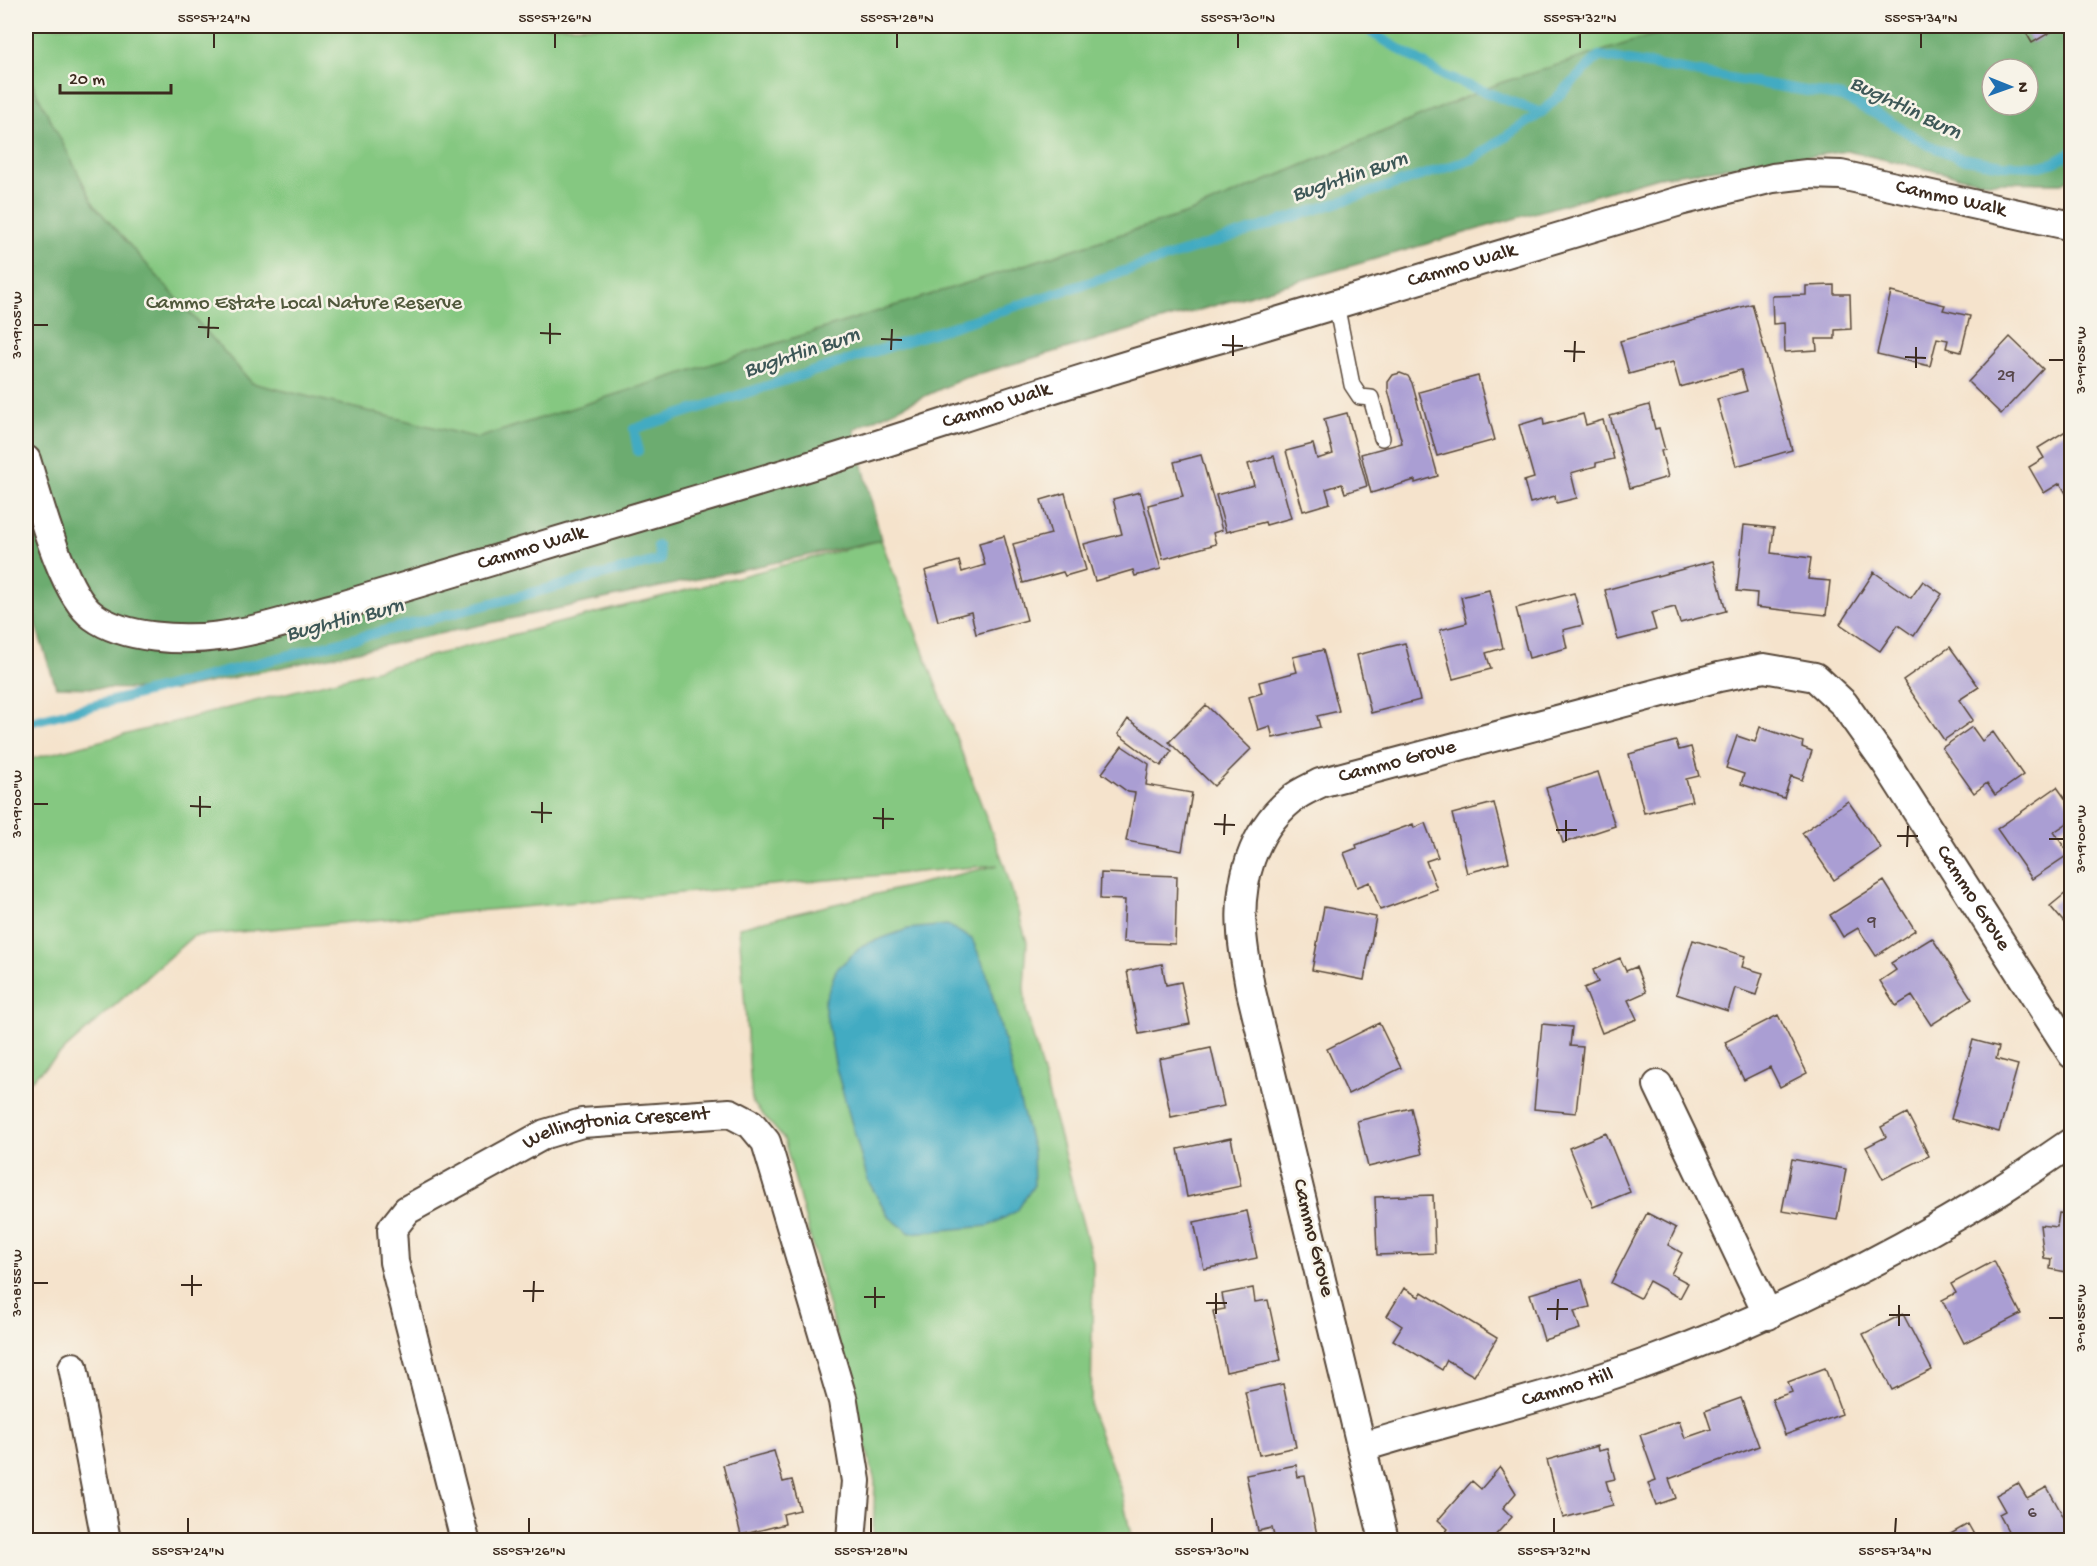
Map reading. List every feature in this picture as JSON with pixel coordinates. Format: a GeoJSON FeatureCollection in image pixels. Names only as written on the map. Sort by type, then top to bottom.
{"type":"FeatureCollection","features":[{"type":"Feature","properties":{"kind":"street","name":"Cammo Walk"},"geometry":{"type":"LineString","coordinates":[[26,460],[64,575],[78,598],[93,616],[115,627],[157,637],[183,639],[218,637],[247,632],[415,585],[842,456],[1184,348],[1680,201],[1773,178],[1808,174],[1841,175],[2072,226]]}},
{"type":"Feature","properties":{"kind":"street","name":"Cammo Grove"},"geometry":{"type":"LineString","coordinates":[[1384,1540],[1250,987],[1242,933],[1241,897],[1250,857],[1266,826],[1292,798],[1320,783],[1719,677],[1764,668],[1815,677],[1844,704],[1886,763],[2072,1054]]}},
{"type":"Feature","properties":{"kind":"street"},"geometry":{"type":"LineString","coordinates":[[1660,1084],[1768,1315]]}},
{"type":"Feature","properties":{"kind":"street","name":"Wellingtonia Crescent"},"geometry":{"type":"LineString","coordinates":[[465,1540],[394,1262],[392,1229],[407,1210],[545,1134],[582,1123],[730,1113],[751,1124],[766,1142],[843,1401],[856,1481],[851,1540]]}},
{"type":"Feature","properties":{"kind":"street","name":"Cammo Hill"},"geometry":{"type":"LineString","coordinates":[[1363,1447],[1517,1404],[1641,1364],[1768,1315],[1876,1262],[1994,1194],[2072,1142]]}},
{"type":"Feature","properties":{"kind":"street"},"geometry":{"type":"LineString","coordinates":[[73,1367],[106,1540]]}},
{"type":"Feature","properties":{"kind":"lane"},"geometry":{"type":"LineString","coordinates":[[1336,304],[1352,385],[1360,396],[1371,398],[1382,438]]}},
{"type":"Feature","properties":{"kind":"green space","name":"Cammo Estate Local Nature Reserve"},"geometry":{"type":"Polygon","coordinates":[[[26,26],[2071,26],[2071,178],[2062,183],[1984,182],[1847,151],[1658,177],[964,378],[853,429],[243,612],[26,409],[26,26]]]}},
{"type":"Feature","properties":{"kind":"green space"},"geometry":{"type":"Polygon","coordinates":[[[1682,26],[2022,26],[2032,43],[2061,26],[2067,26],[2072,34],[2071,178],[2062,183],[1984,182],[1847,151],[1658,177],[964,378],[854,429],[881,540],[175,690],[56,687],[26,596],[26,72],[95,206],[252,383],[478,438],[1188,213],[1500,83],[1682,26]]]}},
{"type":"Feature","properties":{"kind":"green space"},"geometry":{"type":"Polygon","coordinates":[[[881,540],[1004,864],[1027,942],[1024,987],[1026,1010],[1093,1262],[1091,1411],[1121,1490],[1132,1540],[873,1540],[875,1481],[784,1139],[752,1102],[739,927],[998,865],[193,936],[26,1084],[26,760],[881,540]]]}},
{"type":"Feature","properties":{"kind":"water"},"geometry":{"type":"Polygon","coordinates":[[[947,925],[972,939],[986,971],[1033,1151],[1034,1185],[1017,1211],[989,1226],[910,1233],[889,1217],[868,1181],[836,1068],[824,1003],[836,970],[863,945],[908,929],[947,925]]]}},
{"type":"Feature","properties":{"kind":"building"},"geometry":{"type":"Polygon","coordinates":[[[2022,26],[2061,26],[2032,43],[2022,26]]]}},
{"type":"Feature","properties":{"kind":"building"},"geometry":{"type":"Polygon","coordinates":[[[1834,285],[1834,294],[1850,294],[1851,329],[1835,330],[1835,339],[1816,339],[1817,350],[1785,352],[1784,323],[1773,324],[1772,296],[1806,295],[1806,286],[1834,285]]]}},
{"type":"Feature","properties":{"kind":"building"},"geometry":{"type":"Polygon","coordinates":[[[1891,292],[1945,305],[1943,310],[1970,316],[1961,352],[1946,348],[1948,340],[1937,338],[1930,366],[1877,354],[1891,292]]]}},
{"type":"Feature","properties":{"kind":"building"},"geometry":{"type":"Polygon","coordinates":[[[1752,304],[1792,450],[1736,466],[1717,399],[1747,391],[1741,370],[1680,387],[1673,362],[1629,374],[1620,341],[1752,304]]]}},
{"type":"Feature","properties":{"kind":"building"},"geometry":{"type":"Polygon","coordinates":[[[2010,337],[2043,369],[2001,414],[1968,382],[2010,337]]]}},
{"type":"Feature","properties":{"kind":"building"},"geometry":{"type":"Polygon","coordinates":[[[1400,373],[1408,376],[1412,383],[1438,476],[1371,493],[1361,454],[1402,443],[1388,390],[1388,382],[1393,375],[1400,373]]]}},
{"type":"Feature","properties":{"kind":"building"},"geometry":{"type":"Polygon","coordinates":[[[1478,376],[1495,440],[1437,456],[1419,392],[1478,376]]]}},
{"type":"Feature","properties":{"kind":"building"},"geometry":{"type":"Polygon","coordinates":[[[1649,405],[1655,429],[1659,428],[1665,450],[1661,451],[1668,477],[1630,488],[1610,416],[1649,405]]]}},
{"type":"Feature","properties":{"kind":"building"},"geometry":{"type":"Polygon","coordinates":[[[1347,413],[1367,486],[1345,493],[1342,484],[1326,489],[1330,503],[1303,511],[1286,451],[1313,444],[1317,459],[1333,454],[1324,419],[1347,413]]]}},
{"type":"Feature","properties":{"kind":"building"},"geometry":{"type":"Polygon","coordinates":[[[1583,414],[1586,425],[1603,420],[1614,459],[1571,473],[1577,498],[1556,503],[1555,496],[1530,503],[1524,481],[1534,478],[1519,425],[1543,418],[1544,425],[1583,414]]]}},
{"type":"Feature","properties":{"kind":"building"},"geometry":{"type":"Polygon","coordinates":[[[2072,427],[2072,499],[2070,500],[2060,483],[2044,493],[2029,467],[2044,458],[2038,448],[2072,427]]]}},
{"type":"Feature","properties":{"kind":"building"},"geometry":{"type":"Polygon","coordinates":[[[1201,455],[1222,530],[1213,533],[1216,544],[1163,559],[1148,505],[1183,496],[1174,462],[1201,455]]]}},
{"type":"Feature","properties":{"kind":"building"},"geometry":{"type":"Polygon","coordinates":[[[1274,456],[1291,518],[1226,532],[1216,495],[1254,485],[1248,464],[1274,456]]]}},
{"type":"Feature","properties":{"kind":"building"},"geometry":{"type":"Polygon","coordinates":[[[1140,492],[1161,569],[1135,576],[1133,570],[1095,581],[1084,544],[1122,534],[1113,499],[1140,492]]]}},
{"type":"Feature","properties":{"kind":"building"},"geometry":{"type":"Polygon","coordinates":[[[1065,493],[1086,570],[1065,576],[1063,572],[1023,583],[1013,544],[1051,534],[1041,500],[1065,493]]]}},
{"type":"Feature","properties":{"kind":"building"},"geometry":{"type":"Polygon","coordinates":[[[1744,525],[1774,528],[1771,553],[1811,558],[1808,579],[1830,581],[1826,615],[1756,607],[1757,593],[1737,591],[1744,525]]]}},
{"type":"Feature","properties":{"kind":"building"},"geometry":{"type":"Polygon","coordinates":[[[1004,536],[1027,620],[976,634],[971,612],[938,621],[925,571],[959,561],[962,572],[985,565],[979,543],[1004,536]]]}},
{"type":"Feature","properties":{"kind":"building"},"geometry":{"type":"Polygon","coordinates":[[[1713,561],[1726,611],[1680,623],[1675,607],[1651,613],[1656,630],[1618,640],[1605,590],[1713,561]]]}},
{"type":"Feature","properties":{"kind":"building"},"geometry":{"type":"Polygon","coordinates":[[[1874,572],[1911,598],[1923,581],[1942,594],[1914,636],[1898,625],[1880,651],[1840,624],[1874,572]]]}},
{"type":"Feature","properties":{"kind":"building"},"geometry":{"type":"Polygon","coordinates":[[[1489,590],[1503,648],[1486,653],[1491,669],[1453,679],[1440,630],[1467,623],[1461,597],[1489,590]]]}},
{"type":"Feature","properties":{"kind":"building"},"geometry":{"type":"Polygon","coordinates":[[[1574,593],[1583,625],[1563,630],[1567,648],[1529,658],[1516,608],[1574,593]]]}},
{"type":"Feature","properties":{"kind":"building"},"geometry":{"type":"Polygon","coordinates":[[[1405,643],[1420,700],[1371,713],[1357,655],[1405,643]]]}},
{"type":"Feature","properties":{"kind":"building"},"geometry":{"type":"Polygon","coordinates":[[[1950,647],[1979,687],[1959,700],[1973,720],[1944,740],[1903,680],[1950,647]]]}},
{"type":"Feature","properties":{"kind":"building"},"geometry":{"type":"Polygon","coordinates":[[[1323,650],[1339,711],[1317,716],[1320,727],[1273,738],[1270,726],[1258,730],[1249,697],[1262,693],[1259,682],[1297,672],[1293,657],[1323,650]]]}},
{"type":"Feature","properties":{"kind":"building"},"geometry":{"type":"Polygon","coordinates":[[[1206,705],[1251,749],[1214,786],[1169,742],[1206,705]]]}},
{"type":"Feature","properties":{"kind":"building"},"geometry":{"type":"Polygon","coordinates":[[[1128,719],[1172,751],[1161,766],[1118,734],[1128,719]]]}},
{"type":"Feature","properties":{"kind":"building"},"geometry":{"type":"Polygon","coordinates":[[[1760,727],[1803,742],[1802,747],[1812,751],[1802,780],[1791,776],[1784,798],[1741,784],[1744,774],[1726,768],[1737,736],[1755,742],[1760,727]]]}},
{"type":"Feature","properties":{"kind":"building"},"geometry":{"type":"Polygon","coordinates":[[[1972,727],[1982,741],[1993,732],[2023,775],[1995,795],[1987,783],[1974,793],[1942,748],[1972,727]]]}},
{"type":"Feature","properties":{"kind":"building"},"geometry":{"type":"Polygon","coordinates":[[[1676,741],[1679,750],[1691,747],[1699,776],[1686,779],[1692,801],[1644,813],[1629,754],[1676,741]]]}},
{"type":"Feature","properties":{"kind":"building"},"geometry":{"type":"Polygon","coordinates":[[[1122,746],[1149,764],[1146,785],[1192,793],[1182,851],[1126,841],[1135,793],[1128,792],[1102,773],[1122,746]]]}},
{"type":"Feature","properties":{"kind":"building"},"geometry":{"type":"Polygon","coordinates":[[[1598,772],[1615,826],[1563,843],[1546,788],[1598,772]]]}},
{"type":"Feature","properties":{"kind":"building"},"geometry":{"type":"Polygon","coordinates":[[[2057,787],[2072,808],[2072,820],[2054,832],[2069,854],[2032,879],[1997,829],[2057,787]]]}},
{"type":"Feature","properties":{"kind":"building"},"geometry":{"type":"Polygon","coordinates":[[[1848,801],[1881,848],[1834,880],[1802,833],[1848,801]]]}},
{"type":"Feature","properties":{"kind":"building"},"geometry":{"type":"Polygon","coordinates":[[[1494,803],[1509,862],[1467,873],[1452,814],[1494,803]]]}},
{"type":"Feature","properties":{"kind":"building"},"geometry":{"type":"Polygon","coordinates":[[[1425,823],[1438,857],[1426,861],[1437,889],[1380,910],[1370,882],[1357,887],[1344,853],[1357,848],[1356,845],[1413,824],[1414,828],[1425,823]]]}},
{"type":"Feature","properties":{"kind":"building"},"geometry":{"type":"Polygon","coordinates":[[[1101,873],[1177,876],[1175,944],[1123,942],[1125,900],[1100,899],[1101,873]]]}},
{"type":"Feature","properties":{"kind":"building"},"geometry":{"type":"Polygon","coordinates":[[[1884,881],[1915,930],[1876,956],[1858,928],[1843,937],[1830,915],[1884,881]]]}},
{"type":"Feature","properties":{"kind":"building"},"geometry":{"type":"Polygon","coordinates":[[[2072,888],[2072,932],[2050,906],[2072,888]]]}},
{"type":"Feature","properties":{"kind":"building"},"geometry":{"type":"Polygon","coordinates":[[[1324,907],[1376,917],[1364,980],[1312,970],[1324,907]]]}},
{"type":"Feature","properties":{"kind":"building"},"geometry":{"type":"Polygon","coordinates":[[[1932,938],[1972,999],[1931,1025],[1912,996],[1896,1006],[1880,981],[1896,970],[1891,963],[1932,938]]]}},
{"type":"Feature","properties":{"kind":"building"},"geometry":{"type":"Polygon","coordinates":[[[1693,940],[1745,956],[1742,967],[1763,973],[1756,995],[1735,988],[1728,1011],[1676,994],[1693,940]]]}},
{"type":"Feature","properties":{"kind":"building"},"geometry":{"type":"Polygon","coordinates":[[[1620,958],[1626,971],[1636,967],[1646,992],[1628,1000],[1637,1019],[1602,1033],[1584,988],[1598,982],[1593,970],[1620,958]]]}},
{"type":"Feature","properties":{"kind":"building"},"geometry":{"type":"Polygon","coordinates":[[[1162,964],[1166,985],[1181,982],[1190,1024],[1139,1034],[1127,971],[1162,964]]]}},
{"type":"Feature","properties":{"kind":"building"},"geometry":{"type":"Polygon","coordinates":[[[1778,1015],[1807,1073],[1780,1087],[1770,1067],[1744,1080],[1725,1042],[1778,1015]]]}},
{"type":"Feature","properties":{"kind":"building"},"geometry":{"type":"Polygon","coordinates":[[[1379,1023],[1401,1068],[1348,1094],[1327,1049],[1379,1023]]]}},
{"type":"Feature","properties":{"kind":"building"},"geometry":{"type":"Polygon","coordinates":[[[1542,1024],[1572,1027],[1570,1046],[1583,1047],[1576,1113],[1534,1109],[1542,1024]]]}},
{"type":"Feature","properties":{"kind":"building"},"geometry":{"type":"Polygon","coordinates":[[[1973,1040],[1999,1047],[1996,1059],[2018,1065],[1999,1132],[1951,1119],[1973,1040]]]}},
{"type":"Feature","properties":{"kind":"building"},"geometry":{"type":"Polygon","coordinates":[[[1211,1048],[1224,1106],[1171,1117],[1159,1059],[1211,1048]]]}},
{"type":"Feature","properties":{"kind":"building"},"geometry":{"type":"Polygon","coordinates":[[[1411,1108],[1422,1154],[1368,1167],[1357,1121],[1411,1108]]]}},
{"type":"Feature","properties":{"kind":"building"},"geometry":{"type":"Polygon","coordinates":[[[1907,1113],[1929,1156],[1883,1179],[1866,1147],[1886,1137],[1881,1127],[1907,1113]]]}},
{"type":"Feature","properties":{"kind":"building"},"geometry":{"type":"Polygon","coordinates":[[[1606,1133],[1630,1192],[1593,1207],[1569,1148],[1606,1133]]]}},
{"type":"Feature","properties":{"kind":"building"},"geometry":{"type":"Polygon","coordinates":[[[1231,1138],[1241,1186],[1187,1197],[1178,1149],[1231,1138]]]}},
{"type":"Feature","properties":{"kind":"building"},"geometry":{"type":"Polygon","coordinates":[[[1792,1159],[1846,1169],[1837,1220],[1782,1211],[1792,1159]]]}},
{"type":"Feature","properties":{"kind":"building"},"geometry":{"type":"Polygon","coordinates":[[[1433,1195],[1435,1253],[1377,1255],[1375,1197],[1433,1195]]]}},
{"type":"Feature","properties":{"kind":"building"},"geometry":{"type":"Polygon","coordinates":[[[1247,1211],[1257,1258],[1204,1269],[1194,1222],[1247,1211]]]}},
{"type":"Feature","properties":{"kind":"building"},"geometry":{"type":"Polygon","coordinates":[[[1647,1213],[1676,1228],[1668,1245],[1682,1253],[1671,1274],[1688,1283],[1680,1298],[1649,1281],[1640,1298],[1611,1283],[1647,1213]]]}},
{"type":"Feature","properties":{"kind":"building"},"geometry":{"type":"Polygon","coordinates":[[[2059,1213],[2072,1215],[2072,1273],[2050,1269],[2051,1259],[2044,1258],[2040,1225],[2057,1227],[2059,1213]]]}},
{"type":"Feature","properties":{"kind":"building"},"geometry":{"type":"Polygon","coordinates":[[[1994,1261],[2021,1314],[1964,1343],[1942,1300],[1956,1293],[1951,1284],[1994,1261]]]}},
{"type":"Feature","properties":{"kind":"building"},"geometry":{"type":"Polygon","coordinates":[[[1582,1279],[1590,1307],[1574,1311],[1580,1329],[1544,1340],[1530,1294],[1582,1279]]]}},
{"type":"Feature","properties":{"kind":"building"},"geometry":{"type":"Polygon","coordinates":[[[1253,1288],[1255,1302],[1268,1300],[1281,1360],[1226,1372],[1213,1311],[1225,1309],[1222,1294],[1253,1288]]]}},
{"type":"Feature","properties":{"kind":"building"},"geometry":{"type":"Polygon","coordinates":[[[1404,1288],[1419,1297],[1422,1292],[1497,1338],[1474,1376],[1447,1360],[1442,1370],[1393,1340],[1402,1326],[1387,1316],[1404,1288]]]}},
{"type":"Feature","properties":{"kind":"building"},"geometry":{"type":"Polygon","coordinates":[[[1903,1314],[1932,1370],[1892,1390],[1863,1334],[1903,1314]]]}},
{"type":"Feature","properties":{"kind":"building"},"geometry":{"type":"Polygon","coordinates":[[[1825,1368],[1842,1414],[1785,1435],[1772,1399],[1792,1392],[1788,1382],[1825,1368]]]}},
{"type":"Feature","properties":{"kind":"building"},"geometry":{"type":"Polygon","coordinates":[[[1283,1384],[1296,1447],[1259,1455],[1245,1392],[1283,1384]]]}},
{"type":"Feature","properties":{"kind":"building"},"geometry":{"type":"Polygon","coordinates":[[[1741,1398],[1759,1446],[1669,1479],[1676,1498],[1656,1505],[1648,1483],[1656,1480],[1640,1435],[1679,1421],[1685,1438],[1711,1429],[1705,1411],[1741,1398]]]}},
{"type":"Feature","properties":{"kind":"building"},"geometry":{"type":"Polygon","coordinates":[[[1597,1446],[1598,1451],[1607,1449],[1615,1479],[1606,1481],[1613,1505],[1563,1518],[1547,1460],[1597,1446]]]}},
{"type":"Feature","properties":{"kind":"building"},"geometry":{"type":"Polygon","coordinates":[[[2072,1450],[2072,1467],[2064,1454],[2072,1450]]]}},
{"type":"Feature","properties":{"kind":"building"},"geometry":{"type":"Polygon","coordinates":[[[774,1451],[783,1482],[792,1480],[800,1510],[783,1514],[785,1524],[741,1535],[723,1465],[774,1451]]]}},
{"type":"Feature","properties":{"kind":"building"},"geometry":{"type":"Polygon","coordinates":[[[1296,1465],[1298,1477],[1305,1476],[1318,1540],[1275,1540],[1272,1528],[1258,1531],[1246,1475],[1296,1465]]]}},
{"type":"Feature","properties":{"kind":"building"},"geometry":{"type":"Polygon","coordinates":[[[1500,1467],[1516,1493],[1503,1508],[1512,1517],[1491,1540],[1438,1540],[1448,1529],[1438,1520],[1472,1481],[1481,1489],[1500,1467]]]}},
{"type":"Feature","properties":{"kind":"building"},"geometry":{"type":"Polygon","coordinates":[[[2018,1483],[2027,1498],[2047,1487],[2072,1532],[2056,1540],[2013,1540],[1999,1514],[2005,1511],[1996,1495],[2018,1483]]]}},
{"type":"Feature","properties":{"kind":"building"},"geometry":{"type":"Polygon","coordinates":[[[1968,1524],[1977,1540],[1940,1540],[1968,1524]]]}},
{"type":"Feature","properties":{"kind":"waterway"},"geometry":{"type":"LineString","coordinates":[[1372,33],[1446,77],[1541,113]]}},
{"type":"Feature","properties":{"kind":"waterway","name":"Bughtlin Burn"},"geometry":{"type":"LineString","coordinates":[[638,451],[634,429],[1473,159],[1541,113],[1599,56],[1842,97],[1889,121],[1926,144],[1960,158],[2003,165],[2041,166],[2055,162],[2072,152]]}},
{"type":"Feature","properties":{"kind":"waterway","name":"Bughtlin Burn"},"geometry":{"type":"LineString","coordinates":[[26,723],[660,560],[658,546]]}}]}
